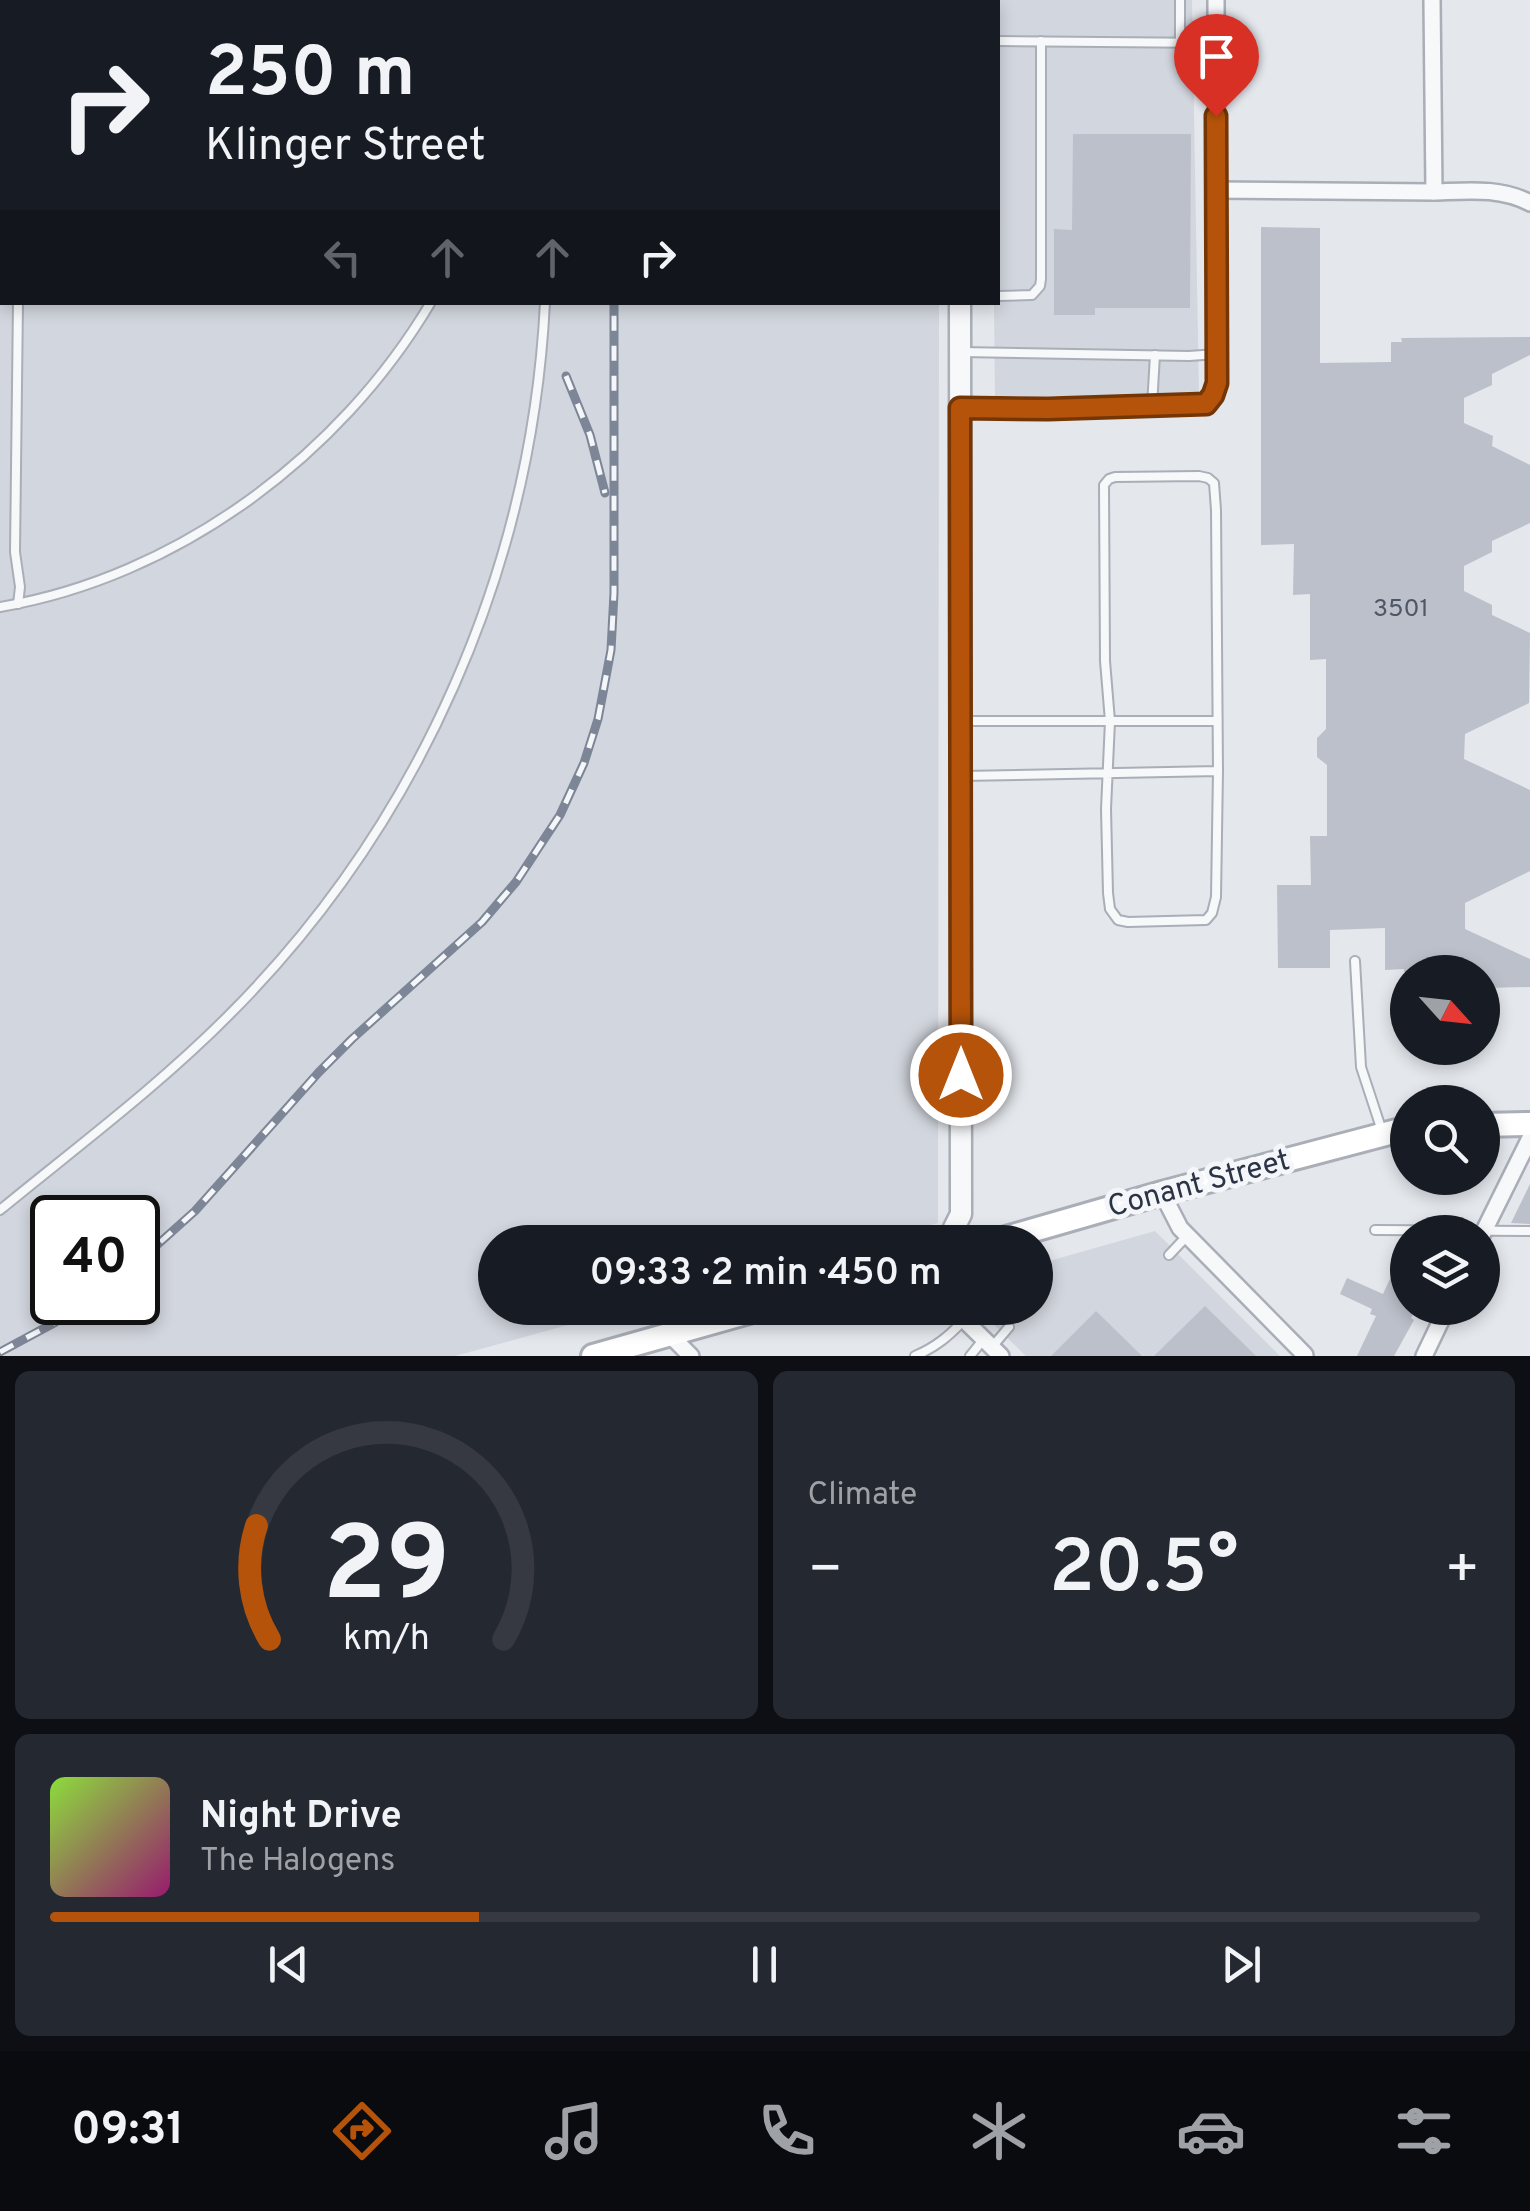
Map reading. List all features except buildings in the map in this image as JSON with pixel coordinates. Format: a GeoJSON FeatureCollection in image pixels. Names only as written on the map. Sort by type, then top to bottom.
{"type":"FeatureCollection","features":[{"type":"Feature","properties":{"kind":"main road"},"geometry":{"type":"LineString","coordinates":[[1500,1125],[1530,1124]]}},
{"type":"Feature","properties":{"kind":"main road","name":"Conant Street"},"geometry":{"type":"LineString","coordinates":[[1050,1225],[1390,1133]]}},
{"type":"Feature","properties":{"kind":"main road"},"geometry":{"type":"LineString","coordinates":[[593,1356],[702,1325]]}},
{"type":"Feature","properties":{"kind":"street"},"geometry":{"type":"LineString","coordinates":[[960,408],[1206,404],[1213,395],[1217,383],[1216,0]]}},
{"type":"Feature","properties":{"kind":"street"},"geometry":{"type":"LineString","coordinates":[[1432,0],[1434,192]]}},
{"type":"Feature","properties":{"kind":"street"},"geometry":{"type":"LineString","coordinates":[[1216,190],[1480,190],[1512,193],[1530,203]]}},
{"type":"Feature","properties":{"kind":"street"},"geometry":{"type":"LineString","coordinates":[[956,1225],[962,1214],[960,305]]}},
{"type":"Feature","properties":{"kind":"street"},"geometry":{"type":"LineString","coordinates":[[1493,1215],[1530,1138]]}},
{"type":"Feature","properties":{"kind":"street"},"geometry":{"type":"LineString","coordinates":[[1162,1192],[1187,1236],[1305,1354]]}},
{"type":"Feature","properties":{"kind":"street"},"geometry":{"type":"LineString","coordinates":[[969,1325],[992,1347]]}},
{"type":"Feature","properties":{"kind":"street"},"geometry":{"type":"LineString","coordinates":[[1424,1356],[1439,1325]]}},
{"type":"Feature","properties":{"kind":"street"},"geometry":{"type":"LineString","coordinates":[[669,1334],[691,1356]]}},
{"type":"Feature","properties":{"kind":"lane"},"geometry":{"type":"LineString","coordinates":[[1180,0],[1180,43]]}},
{"type":"Feature","properties":{"kind":"lane"},"geometry":{"type":"LineString","coordinates":[[1000,41],[1216,43]]}},
{"type":"Feature","properties":{"kind":"lane"},"geometry":{"type":"LineString","coordinates":[[1000,296],[1032,295],[1040,286],[1041,41]]}},
{"type":"Feature","properties":{"kind":"lane"},"geometry":{"type":"LineString","coordinates":[[18,305],[18,604]]}},
{"type":"Feature","properties":{"kind":"lane"},"geometry":{"type":"LineString","coordinates":[[0,607],[71,591],[140,563],[222,518],[312,449],[352,409],[388,366],[429,305]]}},
{"type":"Feature","properties":{"kind":"lane"},"geometry":{"type":"LineString","coordinates":[[0,1210],[164,1075],[230,1014],[312,922],[385,820],[446,706],[500,564],[535,413],[546,305]]}},
{"type":"Feature","properties":{"kind":"lane"},"geometry":{"type":"LineString","coordinates":[[960,352],[1217,354]]}},
{"type":"Feature","properties":{"kind":"lane"},"geometry":{"type":"LineString","coordinates":[[1152,406],[1155,355]]}},
{"type":"Feature","properties":{"kind":"lane"},"geometry":{"type":"LineString","coordinates":[[1116,477],[1208,478],[1214,483],[1218,771],[1216,897],[1212,914],[1206,920],[1128,922],[1118,920],[1110,909],[1106,809],[1110,721],[1105,661],[1104,485],[1116,477]]}},
{"type":"Feature","properties":{"kind":"lane"},"geometry":{"type":"LineString","coordinates":[[960,721],[1217,721]]}},
{"type":"Feature","properties":{"kind":"lane"},"geometry":{"type":"LineString","coordinates":[[960,776],[1218,771]]}},
{"type":"Feature","properties":{"kind":"lane"},"geometry":{"type":"LineString","coordinates":[[1355,961],[1360,1067],[1384,1135]]}},
{"type":"Feature","properties":{"kind":"lane"},"geometry":{"type":"LineString","coordinates":[[1374,1230],[1390,1230]]}},
{"type":"Feature","properties":{"kind":"lane"},"geometry":{"type":"LineString","coordinates":[[1500,1232],[1530,1231]]}},
{"type":"Feature","properties":{"kind":"lane"},"geometry":{"type":"LineString","coordinates":[[1169,1255],[1187,1236]]}},
{"type":"Feature","properties":{"kind":"lane"},"geometry":{"type":"LineString","coordinates":[[915,1356],[948,1337],[953,1325]]}},
{"type":"Feature","properties":{"kind":"lane"},"geometry":{"type":"LineString","coordinates":[[970,1356],[992,1347],[1009,1327]]}},
{"type":"Feature","properties":{"kind":"shaded area"},"geometry":{"type":"Polygon","coordinates":[[[1000,0],[1192,0],[1199,396],[995,396],[994,305],[1000,305],[1000,0]]]}},
{"type":"Feature","properties":{"kind":"shaded area"},"geometry":{"type":"Polygon","coordinates":[[[0,305],[939,305],[938,1223],[478,1225],[478,1325],[568,1325],[455,1356],[0,1356],[0,305]]]}},
{"type":"Feature","properties":{"kind":"shaded area"},"geometry":{"type":"Polygon","coordinates":[[[1155,1231],[1280,1356],[1026,1356],[994,1325],[1053,1325],[1053,1260],[1155,1231]]]}},
{"type":"Feature","properties":{"kind":"railway"},"geometry":{"type":"LineString","coordinates":[[160,1242],[195,1211],[352,1039],[482,922],[516,882],[560,815],[584,763],[598,719],[611,650],[614,305]]}},
{"type":"Feature","properties":{"kind":"railway"},"geometry":{"type":"LineString","coordinates":[[566,376],[590,435],[605,493]]}},
{"type":"Feature","properties":{"kind":"railway"},"geometry":{"type":"LineString","coordinates":[[0,1352],[50,1325]]}},
{"type":"Feature","properties":{"kind":"route"},"geometry":{"type":"LineString","coordinates":[[961,1075],[960,408],[1206,404],[1217,383],[1216,116]]}}]}
